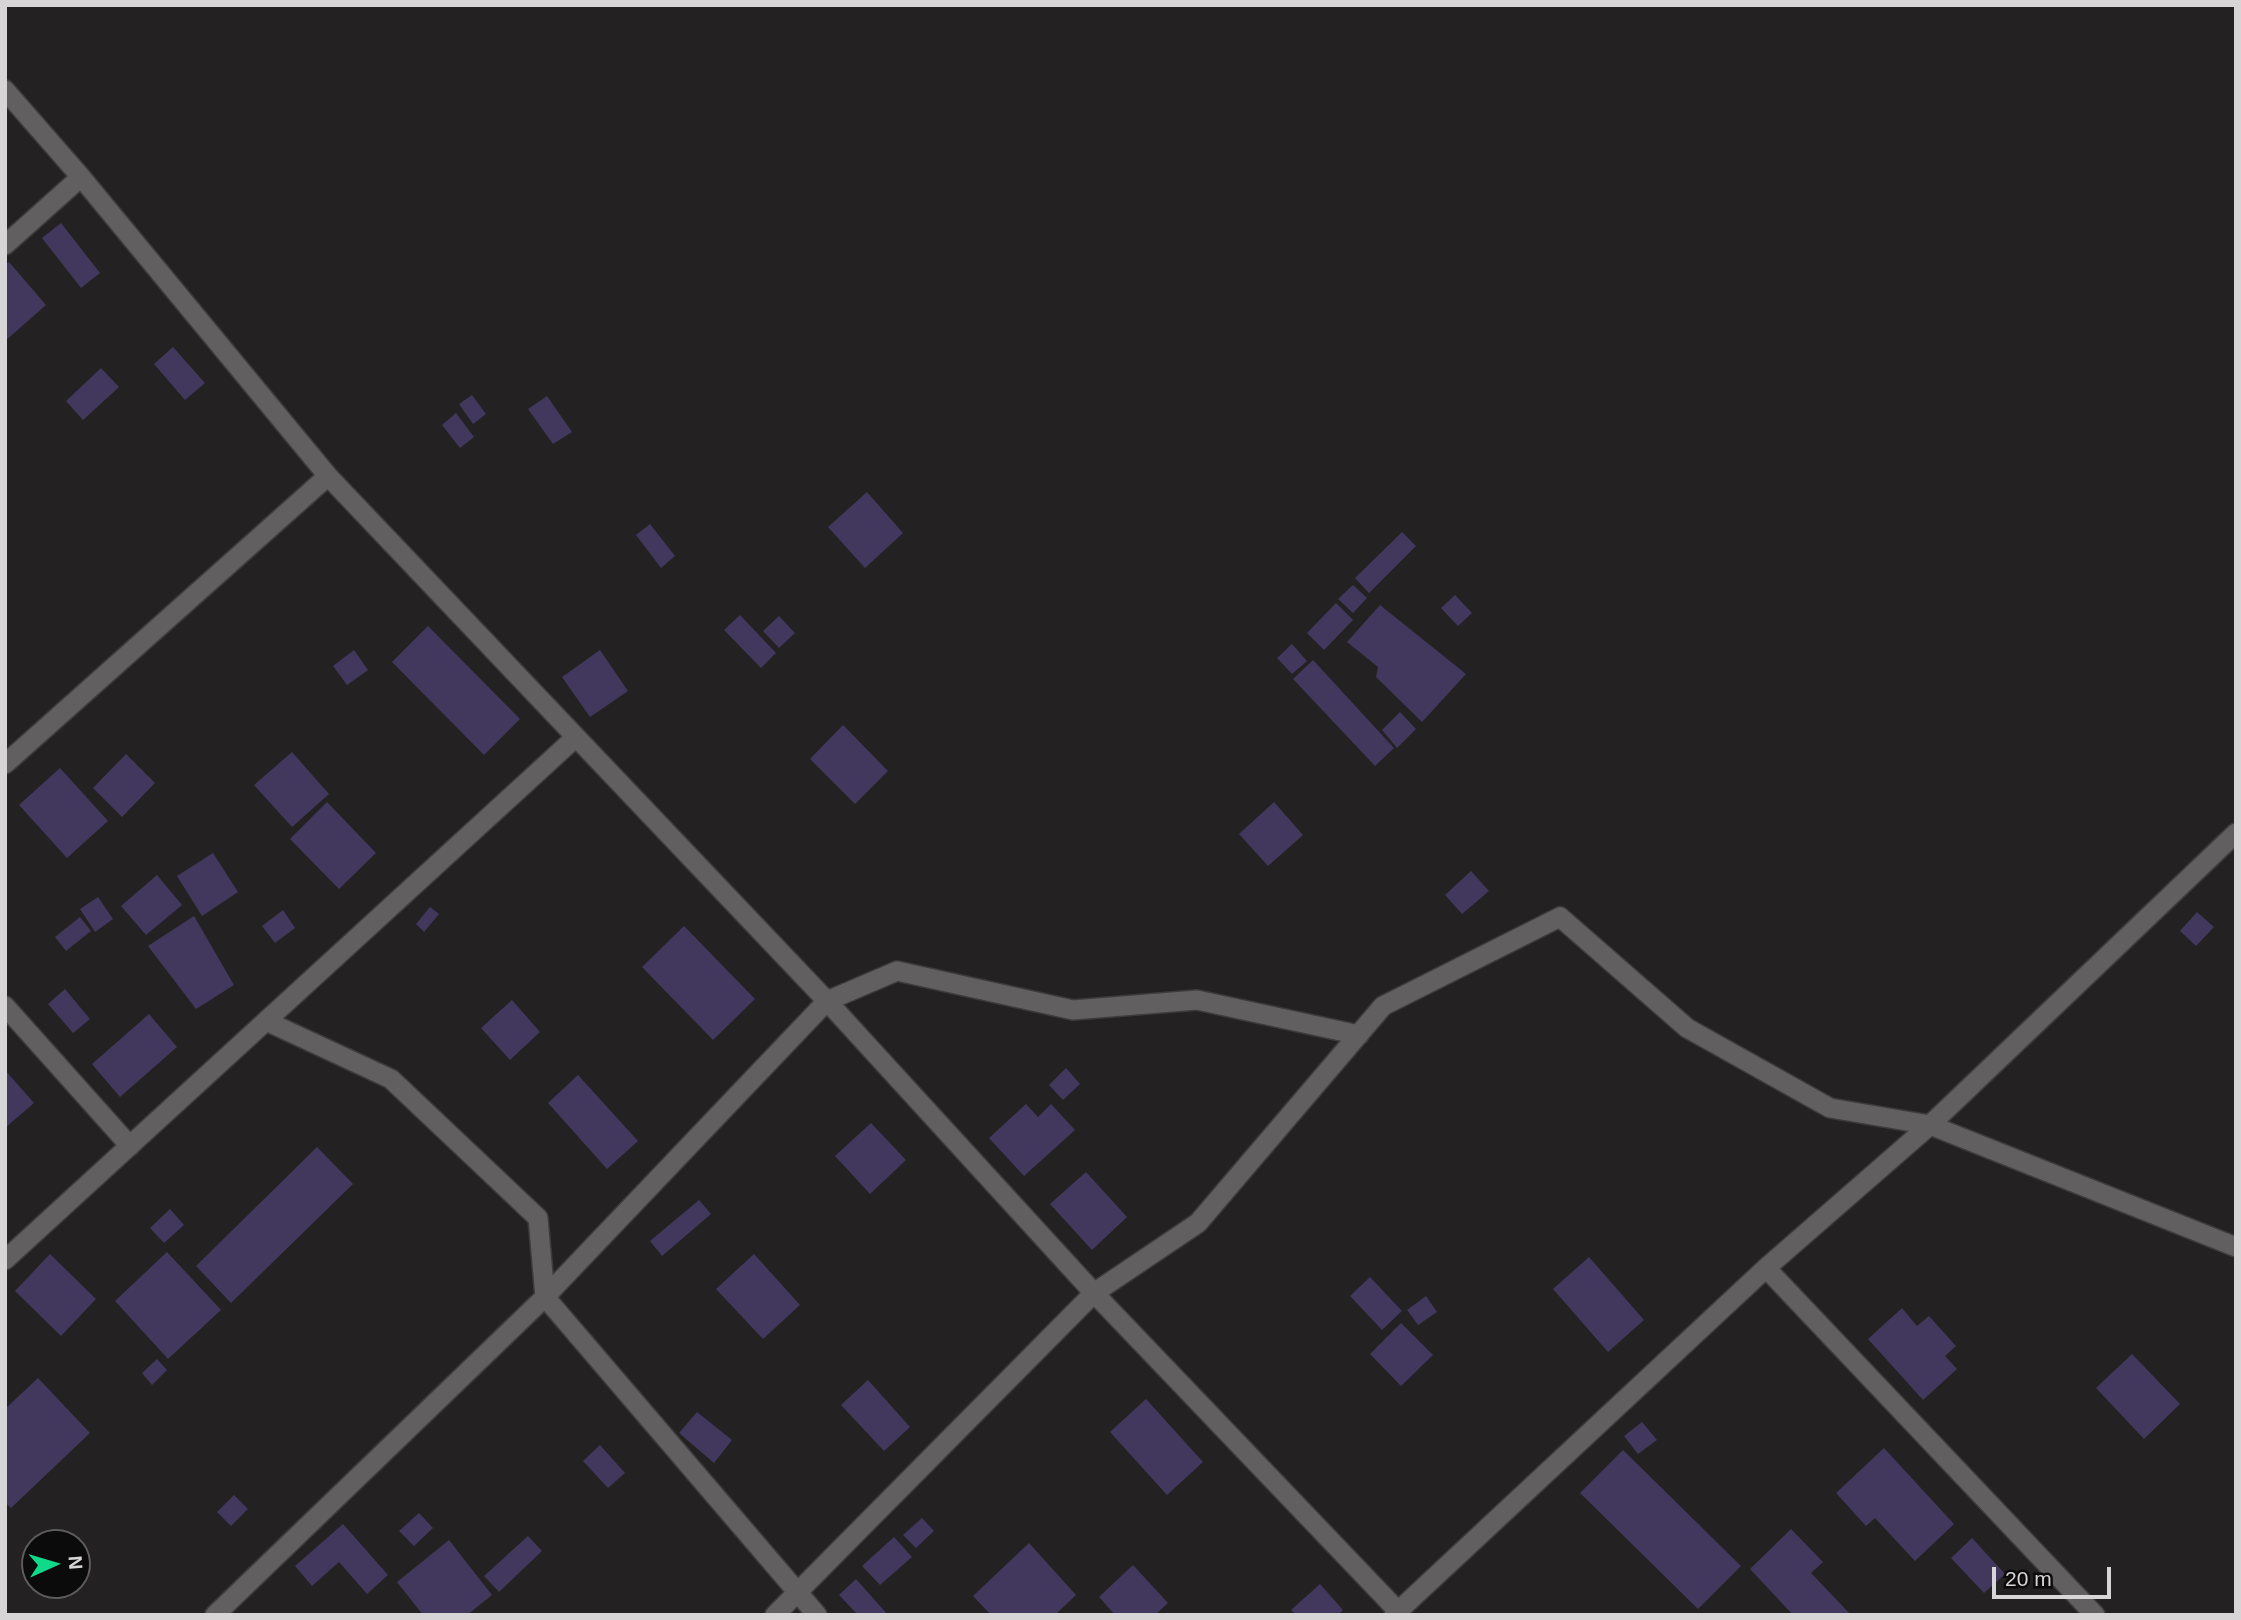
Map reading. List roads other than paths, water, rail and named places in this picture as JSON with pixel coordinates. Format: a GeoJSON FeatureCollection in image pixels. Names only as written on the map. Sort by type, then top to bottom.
{"type":"FeatureCollection","features":[{"type":"Feature","properties":{"kind":"street"},"geometry":{"type":"LineString","coordinates":[[5,90],[81,177],[328,476],[827,1000],[1094,1293],[1396,1613],[1766,1268],[1930,1125],[2236,833]]}},
{"type":"Feature","properties":{"kind":"street"},"geometry":{"type":"LineString","coordinates":[[5,245],[81,177]]}},
{"type":"Feature","properties":{"kind":"street"},"geometry":{"type":"LineString","coordinates":[[5,764],[328,476]]}},
{"type":"Feature","properties":{"kind":"street"},"geometry":{"type":"LineString","coordinates":[[5,1261],[576,737]]}},
{"type":"Feature","properties":{"kind":"street"},"geometry":{"type":"LineString","coordinates":[[775,1615],[1094,1293],[1198,1223],[1383,1006],[1560,917],[1687,1028],[1830,1108],[1930,1125],[2236,1247]]}},
{"type":"Feature","properties":{"kind":"street"},"geometry":{"type":"LineString","coordinates":[[215,1615],[545,1297],[827,1000],[897,971],[1073,1010],[1197,1000],[1359,1035]]}},
{"type":"Feature","properties":{"kind":"street"},"geometry":{"type":"LineString","coordinates":[[5,1006],[130,1146]]}},
{"type":"Feature","properties":{"kind":"street"},"geometry":{"type":"LineString","coordinates":[[266,1021],[391,1079],[538,1218],[545,1297],[817,1615]]}},
{"type":"Feature","properties":{"kind":"street"},"geometry":{"type":"LineString","coordinates":[[1766,1268],[2095,1615]]}}]}
